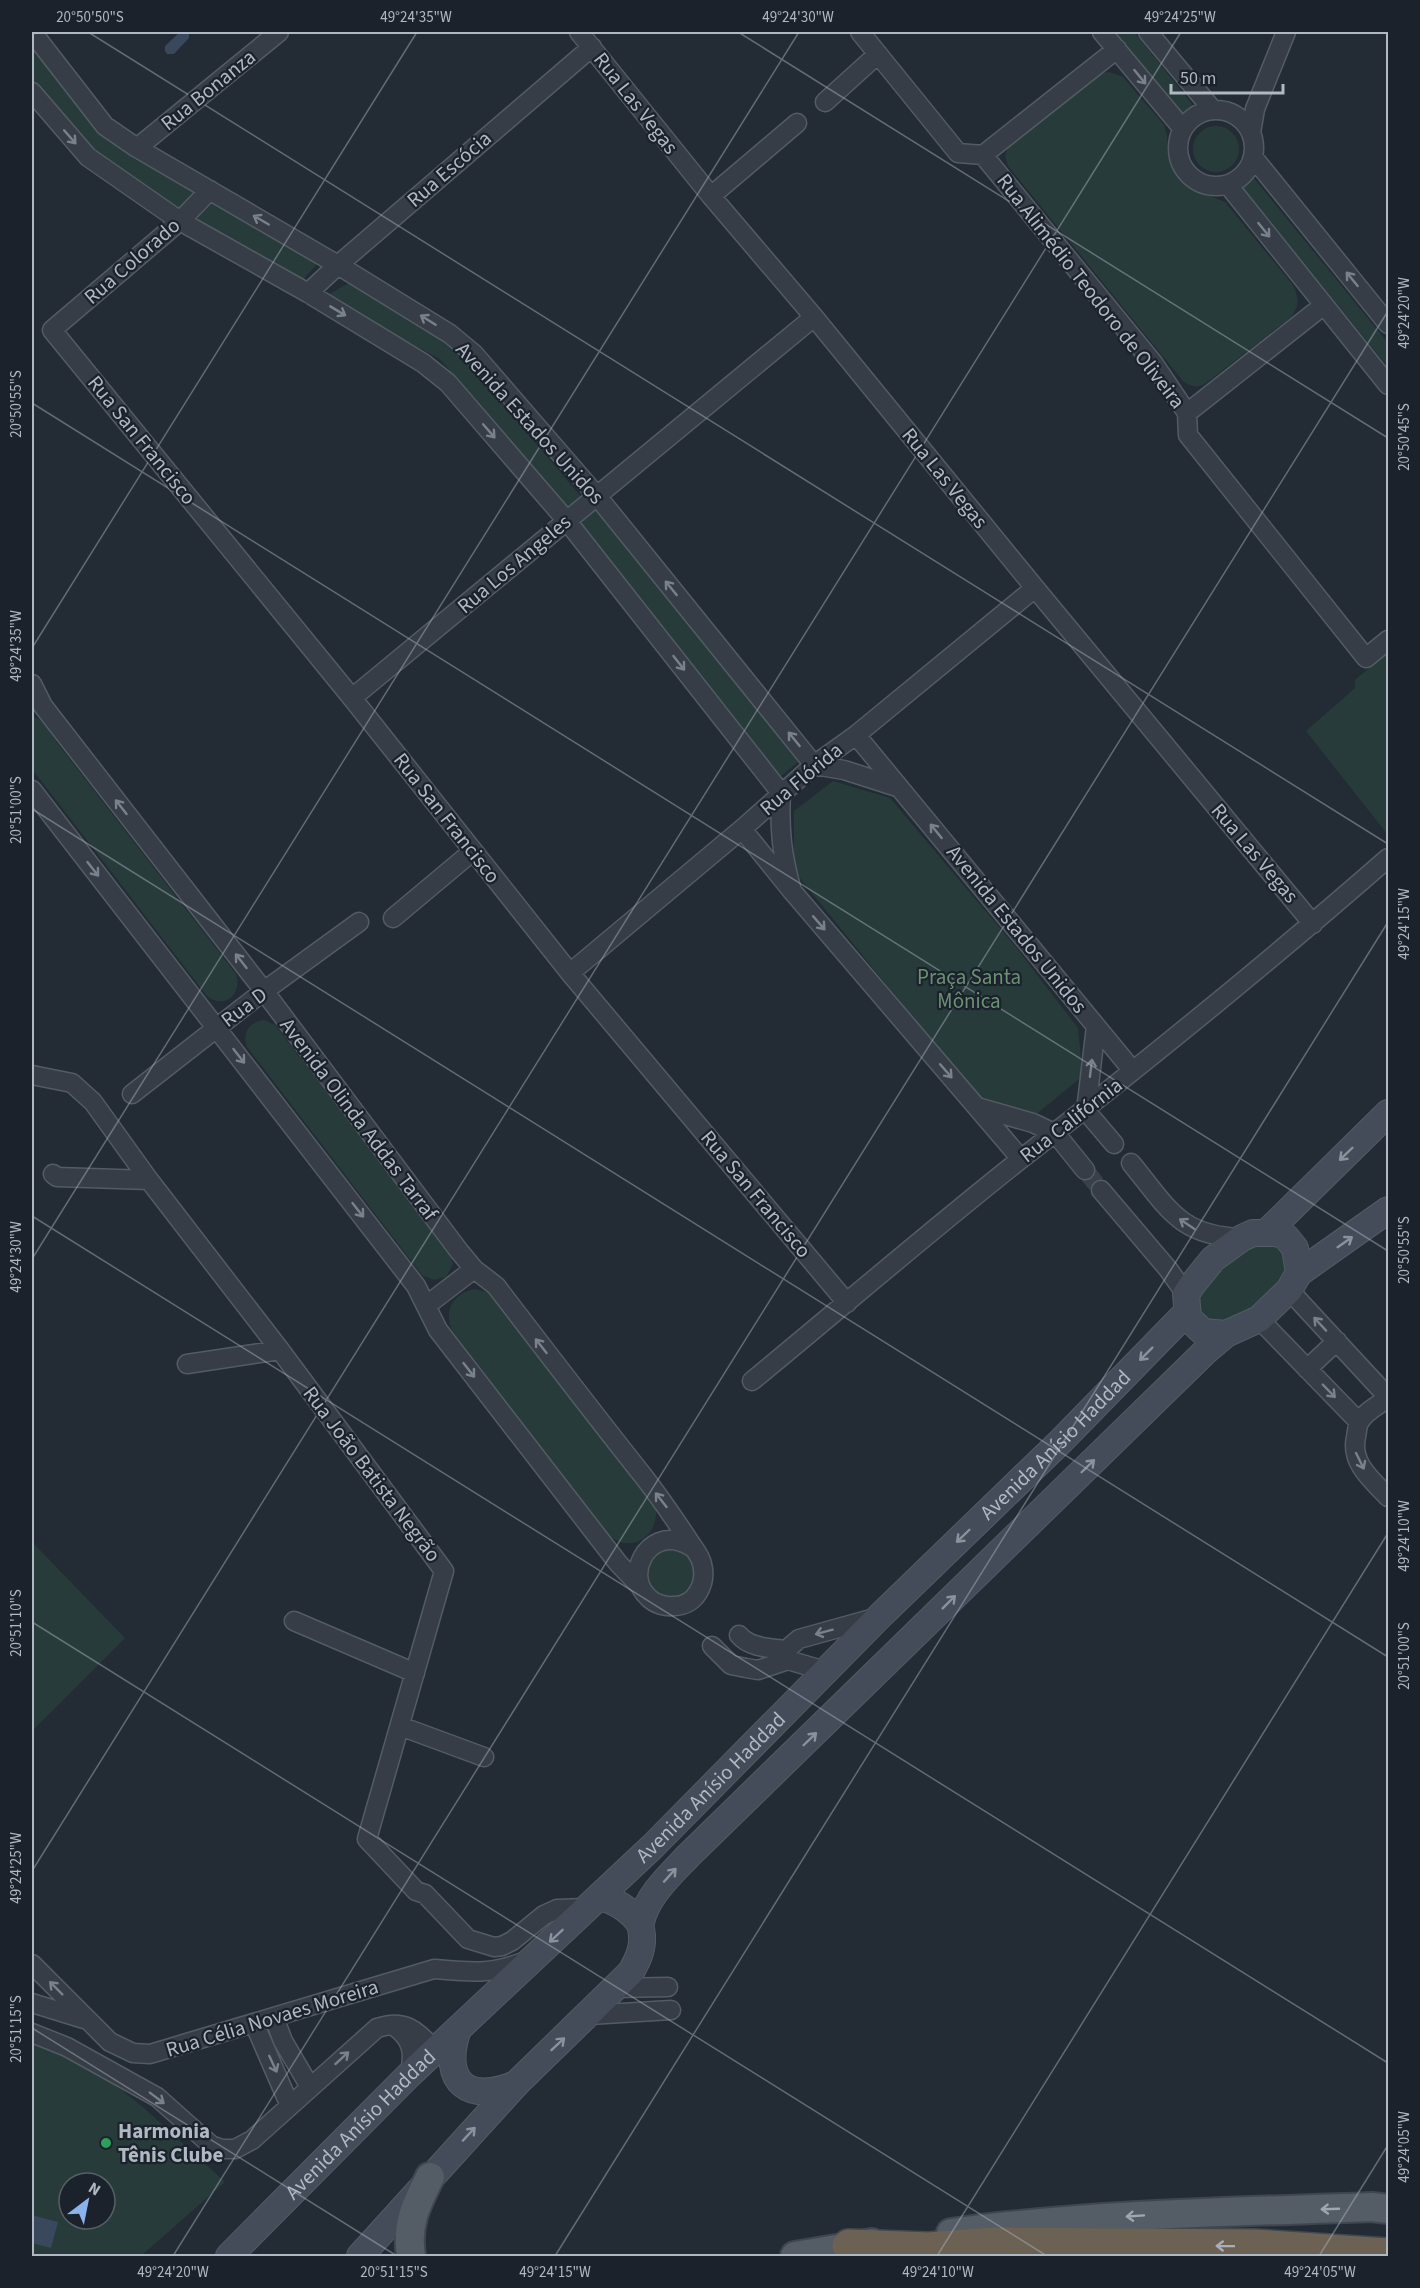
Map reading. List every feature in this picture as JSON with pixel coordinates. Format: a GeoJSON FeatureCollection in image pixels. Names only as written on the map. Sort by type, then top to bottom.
{"type":"FeatureCollection","features":[{"type":"Feature","properties":{"kind":"highway"},"geometry":{"type":"LineString","coordinates":[[849,2246],[929,2249],[993,2244],[1232,2246],[1389,2255]]}},
{"type":"Feature","properties":{"kind":"main road"},"geometry":{"type":"LineString","coordinates":[[1267,1232],[1389,1113]]}},
{"type":"Feature","properties":{"kind":"main road","name":"Avenida Anísio Haddad"},"geometry":{"type":"LineString","coordinates":[[360,2256],[516,2084],[631,1972],[642,1943],[640,1924],[652,1896],[688,1856],[857,1694],[1207,1350],[1226,1334],[1258,1319],[1294,1282],[1389,1210]]}},
{"type":"Feature","properties":{"kind":"main road"},"geometry":{"type":"LineString","coordinates":[[1267,1232],[1286,1237],[1295,1248],[1294,1282]]}},
{"type":"Feature","properties":{"kind":"main road","name":"Avenida Anísio Haddad"},"geometry":{"type":"LineString","coordinates":[[229,2256],[410,2074],[653,1846],[880,1616],[1061,1441],[1187,1303],[1213,1259],[1242,1238],[1253,1233],[1267,1232]]}},
{"type":"Feature","properties":{"kind":"main road"},"geometry":{"type":"LineString","coordinates":[[1187,1303],[1188,1318],[1203,1332],[1212,1335],[1226,1334]]}},
{"type":"Feature","properties":{"kind":"main road"},"geometry":{"type":"LineString","coordinates":[[593,1902],[622,1906],[631,1912],[640,1924]]}},
{"type":"Feature","properties":{"kind":"main road"},"geometry":{"type":"LineString","coordinates":[[453,2073],[452,2060],[457,2032]]}},
{"type":"Feature","properties":{"kind":"main road"},"geometry":{"type":"LineString","coordinates":[[436,2051],[461,2083],[478,2092],[493,2092],[516,2084]]}},
{"type":"Feature","properties":{"kind":"main road"},"geometry":{"type":"LineString","coordinates":[[411,2256],[408,2241],[412,2214],[430,2177]]}},
{"type":"Feature","properties":{"kind":"main road"},"geometry":{"type":"LineString","coordinates":[[795,2256],[849,2246],[996,2227],[1138,2216],[1372,2207],[1389,2209]]}},
{"type":"Feature","properties":{"kind":"main road"},"geometry":{"type":"LineString","coordinates":[[258,2256],[259,2237],[272,2213]]}},
{"type":"Feature","properties":{"kind":"street","name":"Avenida Estados Unidos"},"geometry":{"type":"LineString","coordinates":[[32,32],[105,126],[137,148],[338,265],[450,334],[474,354],[597,496],[814,765]]}},
{"type":"Feature","properties":{"kind":"street","name":"Rua Bonanza"},"geometry":{"type":"LineString","coordinates":[[137,148],[279,32]]}},
{"type":"Feature","properties":{"kind":"street","name":"Rua Las Vegas"},"geometry":{"type":"LineString","coordinates":[[579,32],[711,196],[814,317],[1313,924]]}},
{"type":"Feature","properties":{"kind":"street","name":"Rua Alimédio Teodoro de Oliveira"},"geometry":{"type":"LineString","coordinates":[[860,32],[958,153],[983,155],[1154,364],[1187,412],[1188,435],[1366,658],[1389,640]]}},
{"type":"Feature","properties":{"kind":"street"},"geometry":{"type":"LineString","coordinates":[[1102,32],[1183,129]]}},
{"type":"Feature","properties":{"kind":"street"},"geometry":{"type":"LineString","coordinates":[[1148,32],[1213,110]]}},
{"type":"Feature","properties":{"kind":"street"},"geometry":{"type":"LineString","coordinates":[[1251,133],[1255,109],[1286,32]]}},
{"type":"Feature","properties":{"kind":"street","name":"Rua Escócia"},"geometry":{"type":"LineString","coordinates":[[308,293],[592,47]]}},
{"type":"Feature","properties":{"kind":"street"},"geometry":{"type":"LineString","coordinates":[[983,155],[1117,49]]}},
{"type":"Feature","properties":{"kind":"street"},"geometry":{"type":"LineString","coordinates":[[825,102],[878,54]]}},
{"type":"Feature","properties":{"kind":"street","name":"Avenida Estados Unidos"},"geometry":{"type":"LineString","coordinates":[[32,92],[88,157],[180,221],[308,293],[423,363],[448,383],[567,521],[781,793]]}},
{"type":"Feature","properties":{"kind":"street"},"geometry":{"type":"LineString","coordinates":[[1236,116],[1255,109]]}},
{"type":"Feature","properties":{"kind":"street"},"geometry":{"type":"LineString","coordinates":[[1213,110],[1224,111],[1236,116],[1245,123],[1254,145],[1253,157],[1248,169],[1228,185],[1205,185],[1186,172],[1180,162],[1179,140],[1183,129],[1190,120],[1201,113],[1213,110]]}},
{"type":"Feature","properties":{"kind":"street"},"geometry":{"type":"LineString","coordinates":[[711,196],[797,123]]}},
{"type":"Feature","properties":{"kind":"street"},"geometry":{"type":"LineString","coordinates":[[1253,157],[1389,324]]}},
{"type":"Feature","properties":{"kind":"street"},"geometry":{"type":"LineString","coordinates":[[1228,185],[1389,385]]}},
{"type":"Feature","properties":{"kind":"street","name":"Rua Colorado"},"geometry":{"type":"LineString","coordinates":[[52,330],[180,221],[210,190]]}},
{"type":"Feature","properties":{"kind":"street"},"geometry":{"type":"LineString","coordinates":[[1187,412],[1324,305]]}},
{"type":"Feature","properties":{"kind":"street","name":"Rua Los Angeles"},"geometry":{"type":"LineString","coordinates":[[352,698],[814,317]]}},
{"type":"Feature","properties":{"kind":"street","name":"Rua San Francisco"},"geometry":{"type":"LineString","coordinates":[[52,330],[352,698],[570,973],[847,1303]]}},
{"type":"Feature","properties":{"kind":"street","name":"Rua Flórida"},"geometry":{"type":"LineString","coordinates":[[570,973],[742,829],[814,765],[855,735],[1035,588]]}},
{"type":"Feature","properties":{"kind":"street","name":"Avenida Olinda Addas Tarraf"},"geometry":{"type":"LineString","coordinates":[[33,688],[43,706],[264,992],[459,1251],[474,1269],[496,1286],[673,1515],[693,1548]]}},
{"type":"Feature","properties":{"kind":"street","name":"Avenida Estados Unidos"},"geometry":{"type":"LineString","coordinates":[[855,735],[1133,1071]]}},
{"type":"Feature","properties":{"kind":"street"},"geometry":{"type":"LineString","coordinates":[[814,765],[844,770],[900,788]]}},
{"type":"Feature","properties":{"kind":"street"},"geometry":{"type":"LineString","coordinates":[[32,790],[416,1286],[438,1330],[618,1563],[648,1598],[662,1606],[676,1606],[690,1601],[700,1590],[704,1575],[702,1561],[693,1548],[680,1541],[665,1540],[651,1546],[641,1557],[637,1571],[640,1586]]}},
{"type":"Feature","properties":{"kind":"street"},"geometry":{"type":"LineString","coordinates":[[781,793],[779,826],[783,861],[792,891]]}},
{"type":"Feature","properties":{"kind":"street"},"geometry":{"type":"LineString","coordinates":[[742,829],[792,891],[1022,1159]]}},
{"type":"Feature","properties":{"kind":"street"},"geometry":{"type":"LineString","coordinates":[[393,918],[473,851]]}},
{"type":"Feature","properties":{"kind":"street","name":"Rua Califórnia"},"geometry":{"type":"LineString","coordinates":[[752,1381],[1022,1159],[1086,1111],[1313,924],[1389,858]]}},
{"type":"Feature","properties":{"kind":"street","name":"Rua D"},"geometry":{"type":"LineString","coordinates":[[132,1094],[359,922]]}},
{"type":"Feature","properties":{"kind":"street"},"geometry":{"type":"LineString","coordinates":[[1096,1026],[1086,1111],[1114,1144]]}},
{"type":"Feature","properties":{"kind":"street","name":"Rua João Batista Negrão"},"geometry":{"type":"LineString","coordinates":[[32,1075],[72,1083],[84,1093],[280,1350],[444,1571],[367,1839],[416,1891],[417,1900],[441,1918],[464,1942]]}},
{"type":"Feature","properties":{"kind":"street"},"geometry":{"type":"LineString","coordinates":[[977,1107],[1033,1123],[1056,1134],[1085,1170]]}},
{"type":"Feature","properties":{"kind":"street"},"geometry":{"type":"LineString","coordinates":[[1131,1163],[1176,1217],[1186,1224],[1195,1230],[1217,1237],[1242,1238]]}},
{"type":"Feature","properties":{"kind":"street"},"geometry":{"type":"LineString","coordinates":[[53,1174],[57,1177],[149,1180]]}},
{"type":"Feature","properties":{"kind":"street"},"geometry":{"type":"LineString","coordinates":[[1101,1190],[1168,1269],[1187,1303]]}},
{"type":"Feature","properties":{"kind":"street"},"geometry":{"type":"LineString","coordinates":[[427,1305],[474,1269]]}},
{"type":"Feature","properties":{"kind":"street"},"geometry":{"type":"LineString","coordinates":[[1294,1282],[1337,1341],[1389,1398],[1370,1410],[1359,1422],[1354,1445],[1357,1460],[1367,1475],[1389,1497]]}},
{"type":"Feature","properties":{"kind":"street"},"geometry":{"type":"LineString","coordinates":[[1258,1319],[1359,1422]]}},
{"type":"Feature","properties":{"kind":"street"},"geometry":{"type":"LineString","coordinates":[[1307,1369],[1337,1341]]}},
{"type":"Feature","properties":{"kind":"street"},"geometry":{"type":"LineString","coordinates":[[187,1364],[280,1350]]}},
{"type":"Feature","properties":{"kind":"street"},"geometry":{"type":"LineString","coordinates":[[715,1644],[734,1663],[758,1670],[791,1650],[880,1616]]}},
{"type":"Feature","properties":{"kind":"street"},"geometry":{"type":"LineString","coordinates":[[294,1621],[415,1672]]}},
{"type":"Feature","properties":{"kind":"street"},"geometry":{"type":"LineString","coordinates":[[734,1663],[736,1646],[743,1634],[768,1642],[786,1642],[791,1650],[825,1671]]}},
{"type":"Feature","properties":{"kind":"street"},"geometry":{"type":"LineString","coordinates":[[400,1726],[484,1757]]}},
{"type":"Feature","properties":{"kind":"street"},"geometry":{"type":"LineString","coordinates":[[464,1942],[484,1946],[502,1946],[544,1915],[557,1909],[593,1902]]}},
{"type":"Feature","properties":{"kind":"street","name":"Rua Célia Novaes Moreira"},"geometry":{"type":"LineString","coordinates":[[110,2042],[125,2050],[140,2054],[164,2052],[462,1960],[465,1953],[464,1942]]}},
{"type":"Feature","properties":{"kind":"street","name":"Rua Célia Novaes Moreira"},"geometry":{"type":"LineString","coordinates":[[434,1969],[483,1972],[501,1970],[531,1959]]}},
{"type":"Feature","properties":{"kind":"street"},"geometry":{"type":"LineString","coordinates":[[32,1964],[110,2042],[110,2054],[98,2063]]}},
{"type":"Feature","properties":{"kind":"street"},"geometry":{"type":"LineString","coordinates":[[614,1988],[668,1987]]}},
{"type":"Feature","properties":{"kind":"street"},"geometry":{"type":"LineString","coordinates":[[32,2003],[89,2021]]}},
{"type":"Feature","properties":{"kind":"street"},"geometry":{"type":"LineString","coordinates":[[589,2015],[671,2010]]}},
{"type":"Feature","properties":{"kind":"street"},"geometry":{"type":"LineString","coordinates":[[274,2017],[283,2041],[310,2087]]}},
{"type":"Feature","properties":{"kind":"street"},"geometry":{"type":"LineString","coordinates":[[254,2023],[290,2106]]}},
{"type":"Feature","properties":{"kind":"street"},"geometry":{"type":"LineString","coordinates":[[390,2023],[402,2031],[412,2048],[410,2074]]}},
{"type":"Feature","properties":{"kind":"street"},"geometry":{"type":"LineString","coordinates":[[32,2033],[67,2047],[130,2080],[156,2097],[211,2145],[222,2149],[236,2149],[252,2140],[376,2028],[390,2023],[403,2024],[412,2029],[436,2051]]}},
{"type":"Feature","properties":{"kind":"street"},"geometry":{"type":"LineString","coordinates":[[130,2080],[128,2062],[140,2054]]}},
{"type":"Feature","properties":{"kind":"green space"},"geometry":{"type":"Polygon","coordinates":[[[1115,32],[1134,32],[1192,104],[1190,113],[1181,113],[1115,32]]]}},
{"type":"Feature","properties":{"kind":"green space"},"geometry":{"type":"Polygon","coordinates":[[[32,48],[93,125],[136,160],[198,188],[181,214],[92,152],[32,81],[32,48]]]}},
{"type":"Feature","properties":{"kind":"green space"},"geometry":{"type":"Polygon","coordinates":[[[1109,72],[1123,77],[1164,125],[1168,156],[1182,182],[1190,188],[1225,202],[1292,284],[1296,293],[1297,306],[1290,318],[1200,386],[1191,386],[1183,381],[1008,166],[1005,155],[1009,146],[1100,73],[1109,72]]]}},
{"type":"Feature","properties":{"kind":"green space"},"geometry":{"type":"Polygon","coordinates":[[[1216,126],[1225,127],[1233,132],[1238,140],[1238,158],[1233,166],[1225,171],[1216,172],[1207,171],[1199,166],[1194,158],[1193,149],[1194,140],[1199,132],[1207,127],[1216,126]]]}},
{"type":"Feature","properties":{"kind":"green space"},"geometry":{"type":"Polygon","coordinates":[[[1250,176],[1388,343],[1388,367],[1240,184],[1244,177],[1250,176]]]}},
{"type":"Feature","properties":{"kind":"green space"},"geometry":{"type":"Polygon","coordinates":[[[218,198],[318,263],[300,283],[194,221],[218,198]]]}},
{"type":"Feature","properties":{"kind":"green space"},"geometry":{"type":"Polygon","coordinates":[[[349,283],[455,347],[582,498],[568,513],[440,359],[324,297],[349,283]]]}},
{"type":"Feature","properties":{"kind":"green space"},"geometry":{"type":"Polygon","coordinates":[[[595,504],[798,762],[781,776],[573,522],[595,504]]]}},
{"type":"Feature","properties":{"kind":"green space"},"geometry":{"type":"Polygon","coordinates":[[[1388,652],[1388,835],[1306,731],[1355,688],[1355,680],[1388,652]]]}},
{"type":"Feature","properties":{"kind":"green space"},"geometry":{"type":"Polygon","coordinates":[[[32,716],[45,722],[58,744],[236,974],[237,988],[231,998],[220,1001],[207,996],[32,769],[32,716]]]}},
{"type":"Feature","properties":{"kind":"green space","name":"Praça Santa Mônica"},"geometry":{"type":"Polygon","coordinates":[[[833,781],[890,798],[1015,946],[1078,1028],[1083,1076],[1035,1115],[980,1100],[794,871],[794,811],[833,781]]]}},
{"type":"Feature","properties":{"kind":"green space"},"geometry":{"type":"Polygon","coordinates":[[[264,1020],[275,1025],[448,1250],[453,1264],[446,1277],[434,1280],[422,1275],[247,1047],[245,1037],[248,1029],[254,1023],[264,1020]]]}},
{"type":"Feature","properties":{"kind":"green space"},"geometry":{"type":"Polygon","coordinates":[[[1266,1243],[1281,1248],[1285,1259],[1286,1269],[1278,1283],[1257,1304],[1238,1317],[1221,1322],[1204,1317],[1200,1313],[1198,1300],[1206,1285],[1236,1256],[1266,1243]]]}},
{"type":"Feature","properties":{"kind":"green space"},"geometry":{"type":"Polygon","coordinates":[[[475,1289],[490,1293],[656,1507],[653,1528],[640,1540],[623,1543],[605,1532],[452,1330],[449,1316],[452,1303],[461,1294],[475,1289]]]}},
{"type":"Feature","properties":{"kind":"green space"},"geometry":{"type":"Polygon","coordinates":[[[32,1542],[125,1638],[32,1731],[32,1542]]]}},
{"type":"Feature","properties":{"kind":"green space"},"geometry":{"type":"Polygon","coordinates":[[[671,1548],[680,1550],[691,1559],[696,1573],[694,1582],[685,1593],[671,1598],[662,1596],[651,1587],[646,1573],[648,1564],[657,1553],[671,1548]]]}},
{"type":"Feature","properties":{"kind":"green space","name":"Harmonia Tênis Clube"},"geometry":{"type":"Polygon","coordinates":[[[32,2037],[87,2063],[143,2107],[225,2182],[141,2256],[32,2256],[32,2037]]]}},
{"type":"Feature","properties":{"kind":"water"},"geometry":{"type":"Polygon","coordinates":[[[180,32],[189,32],[189,38],[174,54],[167,54],[165,46],[180,32]]]}},
{"type":"Feature","properties":{"kind":"water"},"geometry":{"type":"Polygon","coordinates":[[[32,2215],[57,2222],[51,2248],[32,2243],[32,2215]]]}},
{"type":"Feature","properties":{"kind":"tunnel"},"geometry":{"type":"LineString","coordinates":[[1085,1170],[1101,1190]]}},
{"type":"Feature","properties":{"kind":"place","name":"Harmonia Tênis Clube"},"geometry":{"type":"Point","coordinates":[106,2143]}}]}
